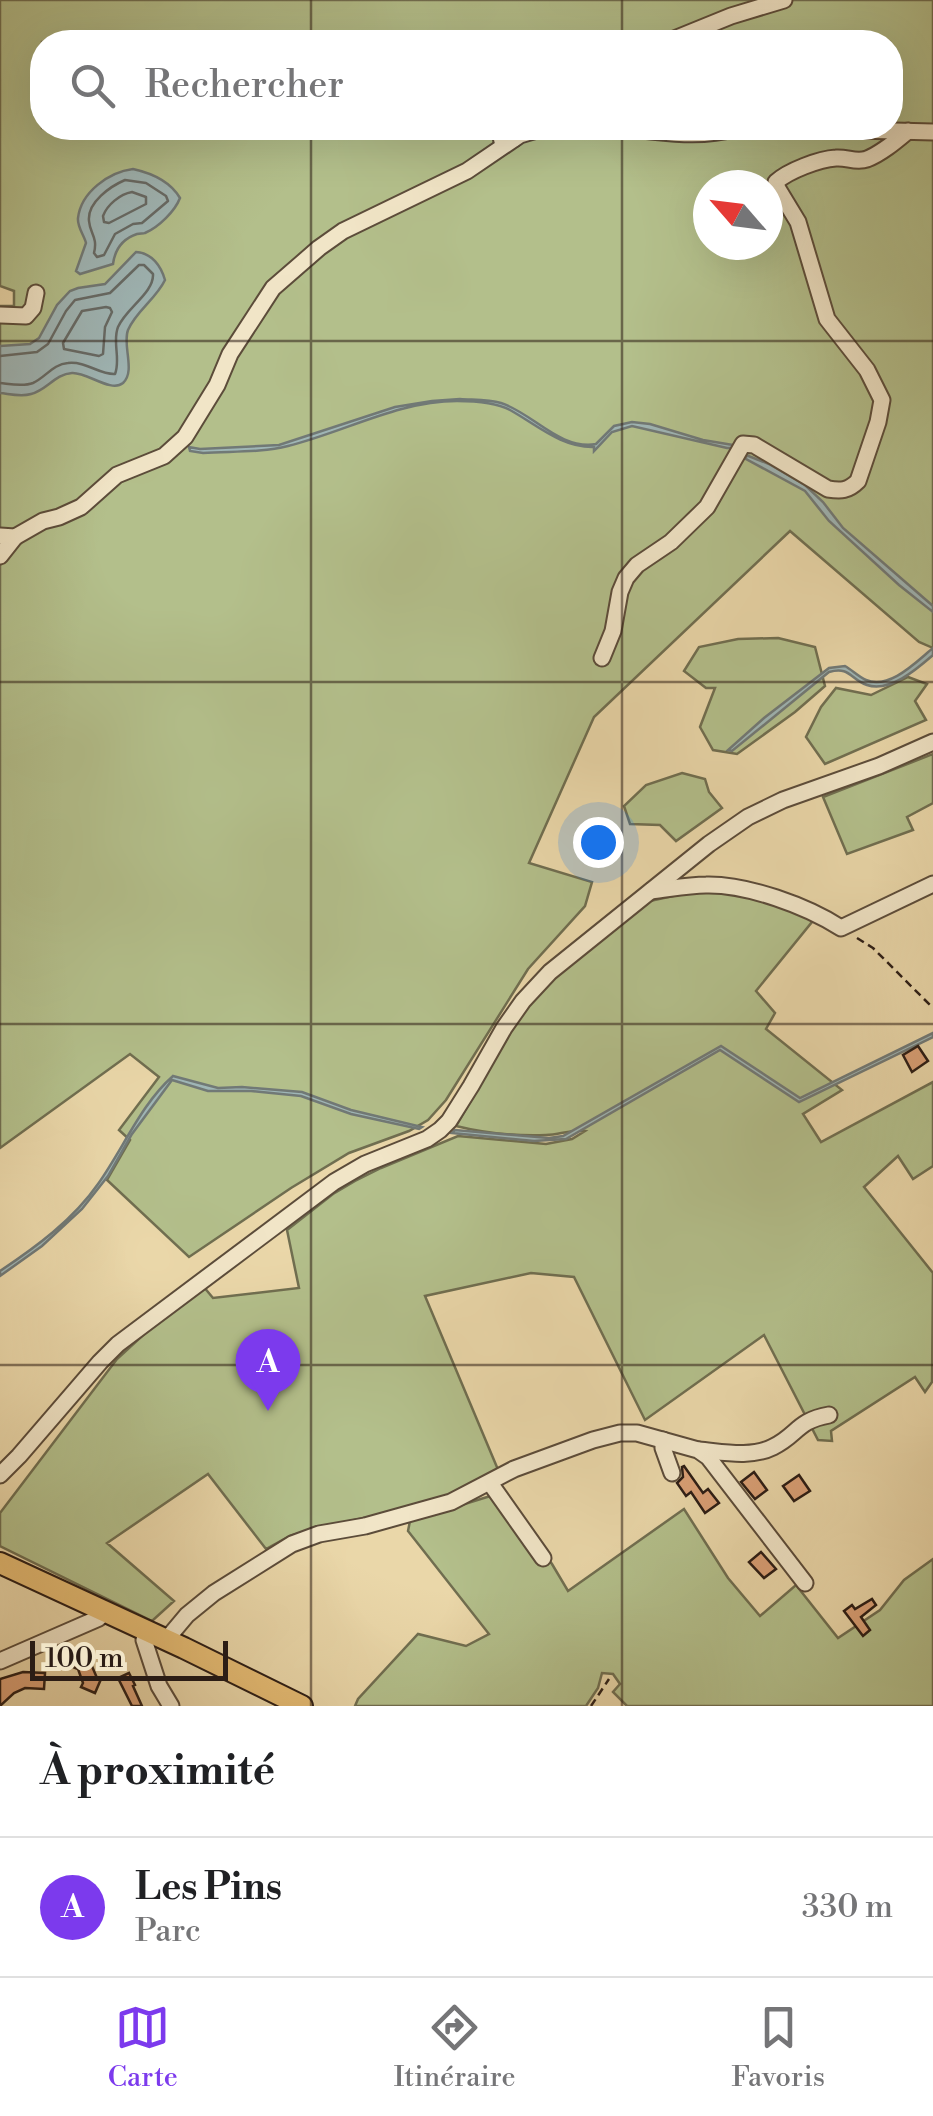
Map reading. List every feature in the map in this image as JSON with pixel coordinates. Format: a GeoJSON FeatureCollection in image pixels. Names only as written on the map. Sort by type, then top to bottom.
{"type":"FeatureCollection","features":[{"type":"Feature","properties":{"kind":"main road"},"geometry":{"type":"LineString","coordinates":[[0,1563],[302,1706]]}},
{"type":"Feature","properties":{"kind":"street"},"geometry":{"type":"LineString","coordinates":[[697,30],[784,0]]}},
{"type":"Feature","properties":{"kind":"street"},"geometry":{"type":"LineString","coordinates":[[903,131],[933,132]]}},
{"type":"Feature","properties":{"kind":"street"},"geometry":{"type":"LineString","coordinates":[[903,135],[908,131]]}},
{"type":"Feature","properties":{"kind":"street"},"geometry":{"type":"LineString","coordinates":[[0,556],[8,536],[81,507],[98,489],[164,456],[185,437],[218,385],[230,354],[248,325],[274,288],[296,266],[343,231],[467,172],[513,140]]}},
{"type":"Feature","properties":{"kind":"street"},"geometry":{"type":"LineString","coordinates":[[602,658],[613,632],[626,578],[707,507],[744,444],[754,445],[828,489],[841,491],[858,481],[882,400],[867,370],[827,319],[798,222],[776,182],[795,170],[838,157],[864,160],[897,140]]}},
{"type":"Feature","properties":{"kind":"street"},"geometry":{"type":"LineString","coordinates":[[0,315],[26,316],[33,308],[36,293]]}},
{"type":"Feature","properties":{"kind":"street"},"geometry":{"type":"LineString","coordinates":[[0,1475],[100,1362],[149,1320],[334,1182],[440,1130],[504,1028],[550,972],[709,844],[748,817],[783,800],[933,742]]}},
{"type":"Feature","properties":{"kind":"street"},"geometry":{"type":"LineString","coordinates":[[650,891],[706,885],[736,888],[822,916],[840,928],[933,884]]}},
{"type":"Feature","properties":{"kind":"street"},"geometry":{"type":"LineString","coordinates":[[171,1706],[159,1686],[144,1640],[157,1636],[214,1593],[292,1544],[451,1502],[514,1469],[620,1433],[637,1433],[698,1450],[748,1454],[773,1447],[809,1418],[829,1415]]}},
{"type":"Feature","properties":{"kind":"street"},"geometry":{"type":"LineString","coordinates":[[660,1439],[672,1474]]}},
{"type":"Feature","properties":{"kind":"street"},"geometry":{"type":"LineString","coordinates":[[698,1450],[805,1583]]}},
{"type":"Feature","properties":{"kind":"street"},"geometry":{"type":"LineString","coordinates":[[490,1483],[543,1558]]}},
{"type":"Feature","properties":{"kind":"street"},"geometry":{"type":"LineString","coordinates":[[0,1662],[99,1618],[102,1610]]}},
{"type":"Feature","properties":{"kind":"path"},"geometry":{"type":"LineString","coordinates":[[840,928],[873,948],[933,1008]]}},
{"type":"Feature","properties":{"kind":"path"},"geometry":{"type":"LineString","coordinates":[[591,1706],[609,1679]]}},
{"type":"Feature","properties":{"kind":"green space"},"geometry":{"type":"Polygon","coordinates":[[[0,0],[933,0],[933,648],[919,642],[790,531],[594,717],[529,863],[592,882],[585,906],[528,969],[446,1100],[428,1120],[349,1153],[189,1257],[107,1180],[130,1140],[119,1130],[159,1077],[130,1054],[0,1148],[0,306],[14,306],[14,291],[0,286],[0,0]]]}},
{"type":"Feature","properties":{"kind":"green space"},"geometry":{"type":"Polygon","coordinates":[[[778,638],[815,647],[825,686],[737,754],[713,750],[700,727],[715,688],[706,688],[684,671],[699,647],[738,639],[778,638]]]}},
{"type":"Feature","properties":{"kind":"green space"},"geometry":{"type":"Polygon","coordinates":[[[908,677],[927,684],[915,701],[926,720],[825,764],[806,737],[836,688],[871,695],[908,677]]]}},
{"type":"Feature","properties":{"kind":"green space"},"geometry":{"type":"Polygon","coordinates":[[[933,754],[933,803],[907,817],[913,830],[847,854],[823,797],[933,754]]]}},
{"type":"Feature","properties":{"kind":"green space"},"geometry":{"type":"Polygon","coordinates":[[[682,773],[705,779],[709,792],[722,808],[676,841],[660,825],[630,824],[624,806],[646,785],[682,773]]]}},
{"type":"Feature","properties":{"kind":"green space"},"geometry":{"type":"Polygon","coordinates":[[[705,889],[743,893],[816,917],[756,991],[775,1013],[766,1029],[842,1090],[803,1114],[821,1142],[933,1082],[933,1166],[913,1179],[898,1156],[864,1187],[933,1273],[932,1382],[925,1392],[915,1377],[831,1431],[832,1441],[818,1440],[764,1335],[645,1420],[574,1277],[531,1273],[425,1296],[499,1472],[450,1500],[316,1528],[266,1549],[208,1474],[107,1543],[174,1601],[152,1621],[0,1546],[0,1513],[117,1359],[203,1286],[213,1298],[299,1288],[287,1230],[355,1181],[458,1136],[546,1144],[572,1139],[585,1131],[524,1135],[456,1126],[526,1006],[550,978],[650,901],[705,889]]]}},
{"type":"Feature","properties":{"kind":"green space"},"geometry":{"type":"Polygon","coordinates":[[[500,1493],[568,1591],[684,1509],[728,1578],[760,1616],[796,1585],[838,1638],[880,1610],[904,1580],[933,1559],[933,1706],[627,1706],[613,1692],[620,1684],[613,1674],[602,1673],[586,1706],[355,1706],[418,1634],[466,1646],[489,1634],[408,1531],[410,1521],[500,1493]]]}},
{"type":"Feature","properties":{"kind":"water"},"geometry":{"type":"Polygon","coordinates":[[[133,169],[165,182],[180,198],[178,203],[156,227],[123,242],[113,264],[80,274],[76,271],[86,243],[78,218],[84,200],[106,179],[133,169]]]}},
{"type":"Feature","properties":{"kind":"water"},"geometry":{"type":"Polygon","coordinates":[[[136,252],[155,261],[165,280],[128,330],[128,372],[123,383],[112,386],[72,373],[31,394],[0,393],[0,346],[30,344],[39,338],[57,305],[70,291],[105,284],[136,252]]]}},
{"type":"Feature","properties":{"kind":"water"},"geometry":{"type":"Polygon","coordinates":[[[460,399],[501,403],[570,442],[596,444],[614,426],[632,422],[733,445],[727,448],[632,426],[612,432],[594,451],[594,447],[560,440],[504,407],[457,401],[414,406],[278,448],[203,453],[190,451],[189,447],[279,445],[395,407],[432,401],[460,399]]]}},
{"type":"Feature","properties":{"kind":"water"},"geometry":{"type":"Polygon","coordinates":[[[746,455],[805,485],[843,528],[933,606],[933,612],[829,521],[805,491],[746,459],[746,455]]]}},
{"type":"Feature","properties":{"kind":"water"},"geometry":{"type":"Polygon","coordinates":[[[933,648],[933,655],[920,666],[885,686],[867,685],[846,672],[829,672],[732,751],[728,750],[829,668],[845,666],[866,680],[884,681],[902,673],[933,648]]]}},
{"type":"Feature","properties":{"kind":"water"},"geometry":{"type":"Polygon","coordinates":[[[933,1033],[933,1037],[799,1102],[720,1050],[566,1139],[534,1141],[452,1133],[455,1130],[563,1136],[721,1046],[800,1098],[933,1033]]]}},
{"type":"Feature","properties":{"kind":"water"},"geometry":{"type":"Polygon","coordinates":[[[173,1076],[218,1088],[302,1092],[351,1110],[422,1127],[351,1114],[301,1096],[208,1091],[172,1080],[82,1209],[42,1246],[0,1276],[0,1271],[53,1232],[88,1197],[142,1113],[173,1076]]]}},
{"type":"Feature","properties":{"kind":"building"},"geometry":{"type":"Polygon","coordinates":[[[918,1046],[928,1061],[912,1072],[903,1055],[918,1046]]]}},
{"type":"Feature","properties":{"kind":"building"},"geometry":{"type":"Polygon","coordinates":[[[684,1466],[703,1493],[708,1489],[719,1503],[705,1513],[691,1492],[686,1496],[677,1483],[683,1477],[684,1466]]]}},
{"type":"Feature","properties":{"kind":"building"},"geometry":{"type":"Polygon","coordinates":[[[754,1472],[767,1490],[755,1499],[741,1482],[754,1472]]]}},
{"type":"Feature","properties":{"kind":"building"},"geometry":{"type":"Polygon","coordinates":[[[799,1475],[810,1491],[794,1501],[783,1486],[799,1475]]]}},
{"type":"Feature","properties":{"kind":"building"},"geometry":{"type":"Polygon","coordinates":[[[761,1552],[776,1569],[764,1578],[749,1562],[761,1552]]]}},
{"type":"Feature","properties":{"kind":"building"},"geometry":{"type":"Polygon","coordinates":[[[872,1599],[876,1605],[861,1617],[870,1630],[863,1636],[844,1611],[872,1599]]]}},
{"type":"Feature","properties":{"kind":"building"},"geometry":{"type":"Polygon","coordinates":[[[80,1654],[93,1660],[91,1664],[101,1679],[95,1693],[81,1687],[78,1669],[73,1667],[80,1654]]]}},
{"type":"Feature","properties":{"kind":"building"},"geometry":{"type":"Polygon","coordinates":[[[23,1672],[45,1673],[44,1689],[25,1688],[0,1706],[0,1679],[23,1672]]]}},
{"type":"Feature","properties":{"kind":"building"},"geometry":{"type":"Polygon","coordinates":[[[129,1673],[142,1706],[132,1706],[118,1678],[129,1673]]]}},
{"type":"Feature","properties":{"kind":"place","name":"Les Pins"},"geometry":{"type":"Point","coordinates":[268,1411]}}]}
